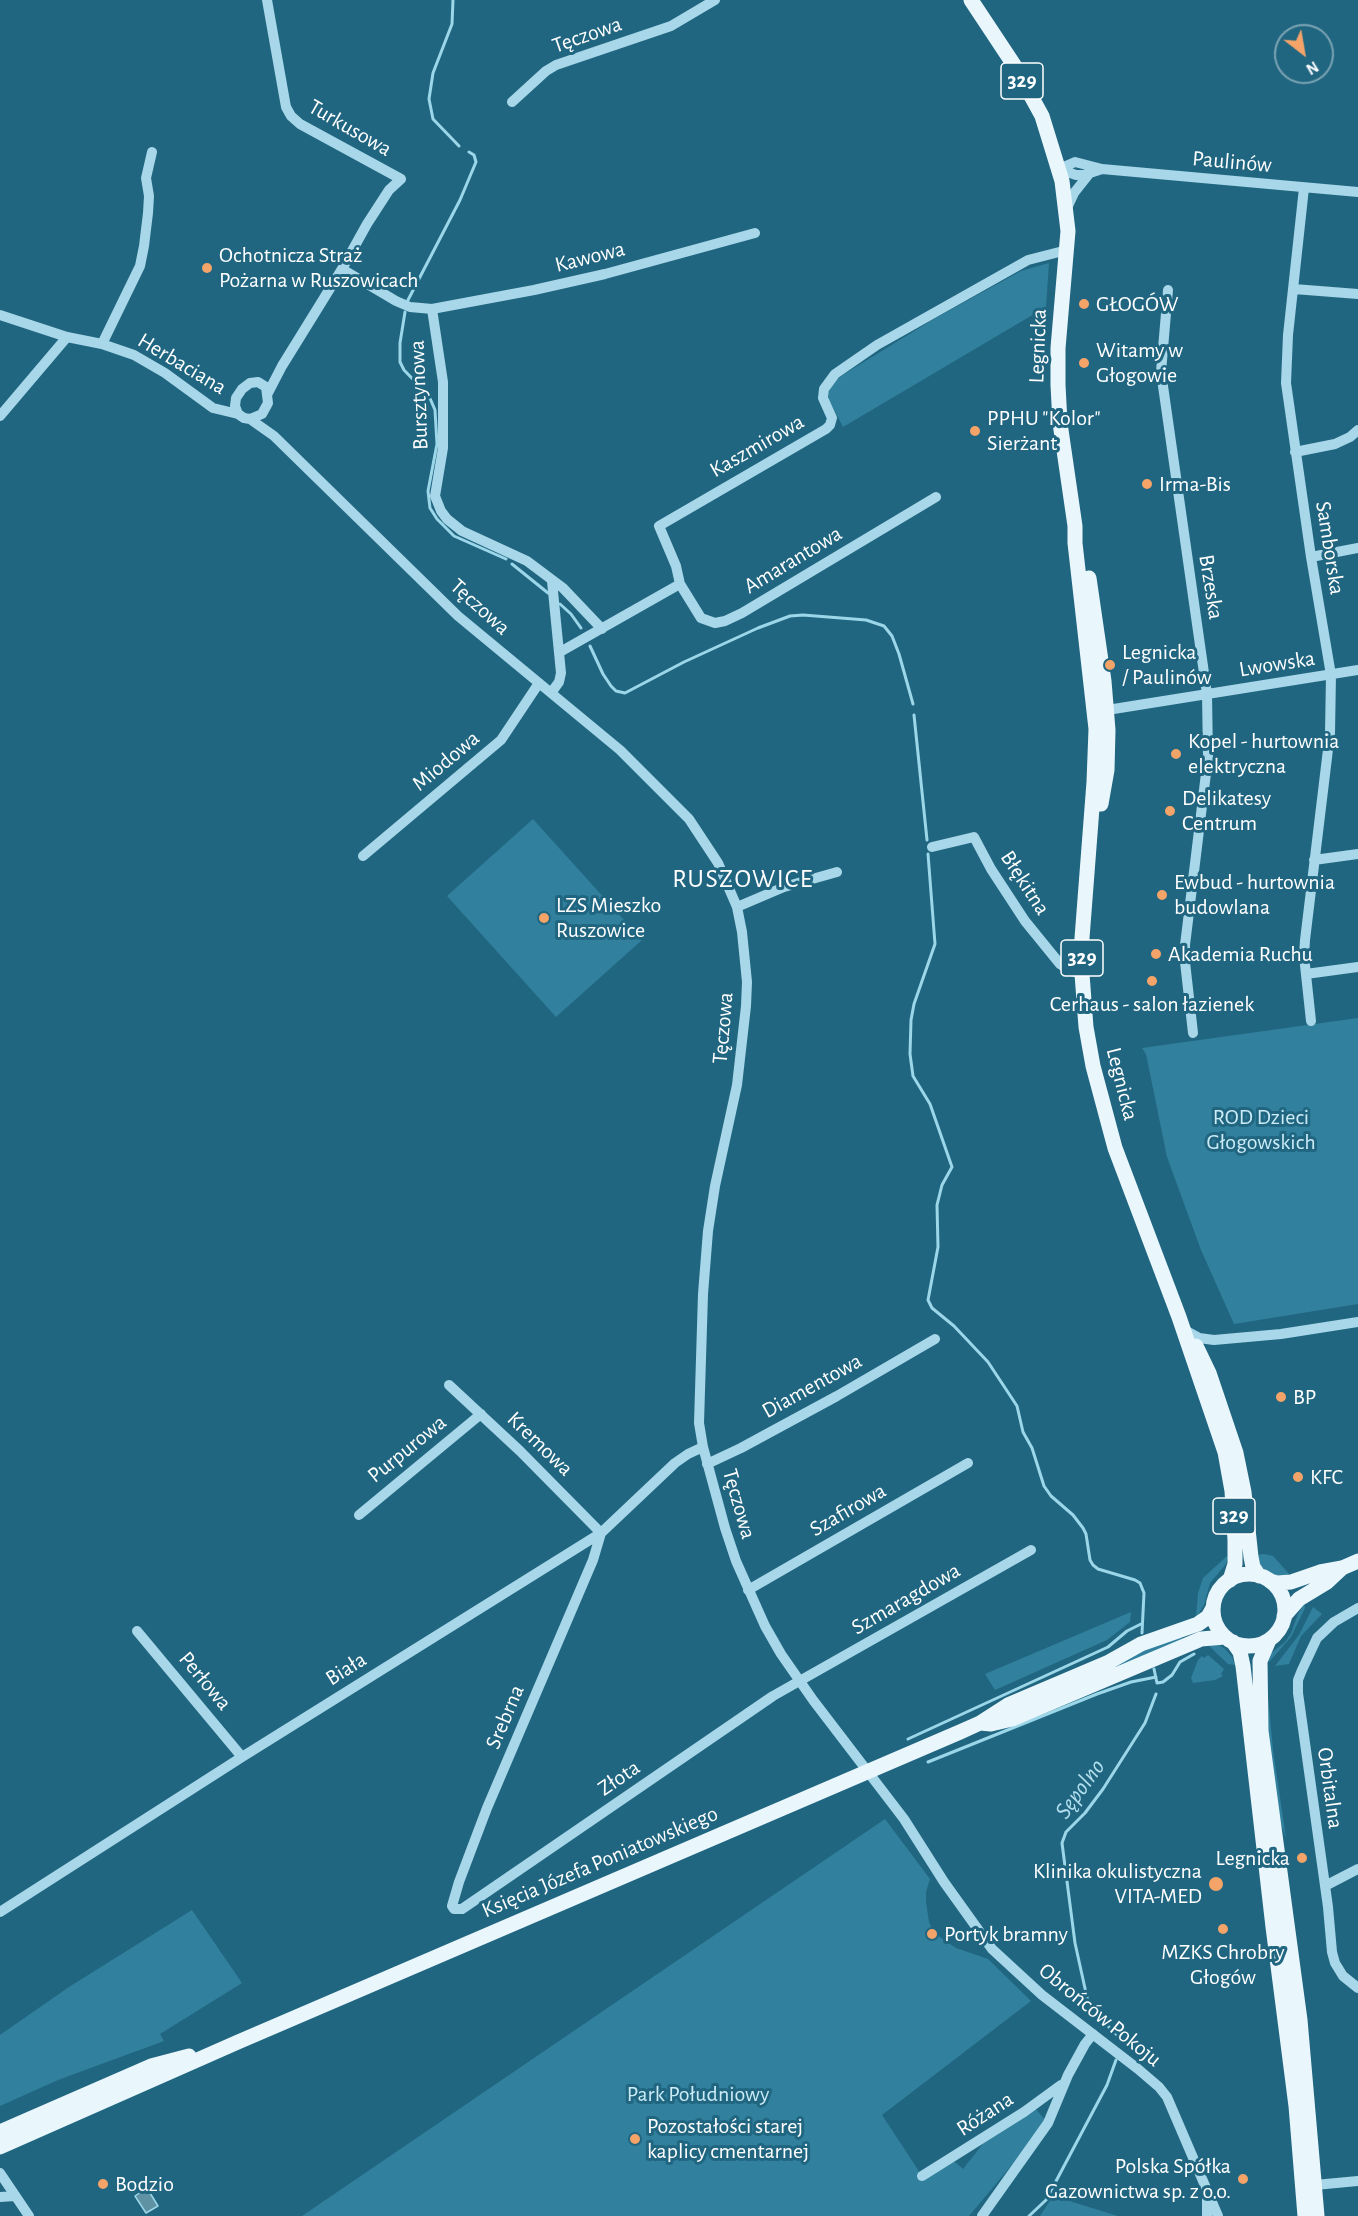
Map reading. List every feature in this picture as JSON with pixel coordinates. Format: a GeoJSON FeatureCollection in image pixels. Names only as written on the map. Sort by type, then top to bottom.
{"type":"FeatureCollection","features":[{"type":"Feature","properties":{"kind":"main road","name":"329"},"geometry":{"type":"LineString","coordinates":[[971,0],[1033,99],[1050,136],[1059,169]]}},
{"type":"Feature","properties":{"kind":"main road","name":"Legnicka"},"geometry":{"type":"LineString","coordinates":[[1059,169],[1066,210],[1067,250],[1057,369],[1060,423],[1075,526],[1075,543],[1101,711],[1108,730],[1107,770],[1100,813],[1090,850],[1082,928],[1082,974],[1093,1066],[1115,1148],[1179,1317],[1218,1431],[1230,1477],[1236,1552],[1230,1580]]}},
{"type":"Feature","properties":{"kind":"main road","name":"Legnicka"},"geometry":{"type":"LineString","coordinates":[[1179,1317],[1202,1356],[1236,1453],[1244,1492],[1253,1567],[1265,1579]]}},
{"type":"Feature","properties":{"kind":"main road"},"geometry":{"type":"LineString","coordinates":[[1305,2216],[1296,2106],[1271,1915],[1243,1666],[1240,1652],[1217,1627],[1214,1608],[1217,1594],[1230,1580],[1244,1575],[1284,1583],[1342,1568],[1358,1561]]}},
{"type":"Feature","properties":{"kind":"main road"},"geometry":{"type":"LineString","coordinates":[[1317,2216],[1300,2020],[1261,1731],[1260,1661],[1269,1640],[1279,1629],[1284,1616],[1299,1599],[1327,1582],[1342,1568]]}},
{"type":"Feature","properties":{"kind":"main road"},"geometry":{"type":"LineString","coordinates":[[1265,1579],[1276,1587],[1283,1600],[1284,1616]]}},
{"type":"Feature","properties":{"kind":"main road","name":"Księcia Józefa Poniatowskiego"},"geometry":{"type":"LineString","coordinates":[[0,2147],[238,2042],[980,1724],[1008,1705],[1107,1663],[1141,1644],[1198,1624],[1208,1617],[1214,1608]]}},
{"type":"Feature","properties":{"kind":"main road","name":"Księcia Józefa Poniatowskiego"},"geometry":{"type":"LineString","coordinates":[[980,1724],[1012,1719],[1201,1639],[1229,1640]]}},
{"type":"Feature","properties":{"kind":"main road"},"geometry":{"type":"LineString","coordinates":[[1229,1640],[1251,1646],[1269,1640]]}},
{"type":"Feature","properties":{"kind":"main road","name":"Księcia Józefa Poniatowskiego"},"geometry":{"type":"LineString","coordinates":[[0,2132],[151,2066],[238,2042]]}},
{"type":"Feature","properties":{"kind":"street","name":"Tęczowa"},"geometry":{"type":"LineString","coordinates":[[512,102],[546,71],[556,65],[671,26],[715,0]]}},
{"type":"Feature","properties":{"kind":"street","name":"Turkusowa"},"geometry":{"type":"LineString","coordinates":[[264,1],[286,107],[291,116],[300,124],[401,179]]}},
{"type":"Feature","properties":{"kind":"street"},"geometry":{"type":"LineString","coordinates":[[102,344],[140,266],[148,213],[149,196],[146,178],[152,152]]}},
{"type":"Feature","properties":{"kind":"street","name":"Paulinów"},"geometry":{"type":"LineString","coordinates":[[1059,169],[1075,162],[1102,169],[1358,192]]}},
{"type":"Feature","properties":{"kind":"street"},"geometry":{"type":"LineString","coordinates":[[1059,169],[1076,175],[1089,174]]}},
{"type":"Feature","properties":{"kind":"street","name":"Paulinów"},"geometry":{"type":"LineString","coordinates":[[1089,174],[1102,169]]}},
{"type":"Feature","properties":{"kind":"street"},"geometry":{"type":"LineString","coordinates":[[1066,210],[1074,194],[1089,174]]}},
{"type":"Feature","properties":{"kind":"street","name":"Tęczowa"},"geometry":{"type":"LineString","coordinates":[[274,436],[266,409],[268,393],[389,190],[401,179]]}},
{"type":"Feature","properties":{"kind":"street","name":"Samborska"},"geometry":{"type":"LineString","coordinates":[[1304,188],[1286,373],[1295,452],[1331,675],[1330,733],[1305,940],[1311,1021]]}},
{"type":"Feature","properties":{"kind":"street","name":"Kawowa"},"geometry":{"type":"LineString","coordinates":[[432,309],[595,276],[755,233]]}},
{"type":"Feature","properties":{"kind":"street","name":"Kaszmirowa"},"geometry":{"type":"LineString","coordinates":[[680,584],[676,566],[658,526],[826,429],[830,425],[831,418],[824,398],[824,389],[835,374],[877,345],[1028,260],[1067,250]]}},
{"type":"Feature","properties":{"kind":"street","name":"Bursztynowa"},"geometry":{"type":"LineString","coordinates":[[342,268],[396,302],[411,308],[432,309],[443,381],[443,448],[436,489],[437,503],[447,519],[473,537],[519,556],[563,588],[602,629]]}},
{"type":"Feature","properties":{"kind":"street"},"geometry":{"type":"LineString","coordinates":[[1294,289],[1358,294]]}},
{"type":"Feature","properties":{"kind":"street","name":"Brzeska"},"geometry":{"type":"LineString","coordinates":[[1167,290],[1161,372],[1207,694],[1208,758],[1185,945],[1193,1033]]}},
{"type":"Feature","properties":{"kind":"street","name":"Herbaciana"},"geometry":{"type":"LineString","coordinates":[[0,315],[67,338],[102,344],[147,361],[213,408],[238,414]]}},
{"type":"Feature","properties":{"kind":"street"},"geometry":{"type":"LineString","coordinates":[[0,416],[67,338]]}},
{"type":"Feature","properties":{"kind":"street","name":"Tęczowa"},"geometry":{"type":"LineString","coordinates":[[282,366],[262,383],[250,383],[242,389],[236,398],[235,406],[238,414],[250,419],[274,436],[458,616],[620,750],[689,819],[718,863],[737,907],[745,955],[746,1006],[737,1085],[715,1186],[708,1231],[703,1294],[699,1423],[724,1528],[765,1626],[800,1682],[869,1772]]}},
{"type":"Feature","properties":{"kind":"street"},"geometry":{"type":"LineString","coordinates":[[262,383],[268,393]]}},
{"type":"Feature","properties":{"kind":"street"},"geometry":{"type":"LineString","coordinates":[[250,419],[262,414],[266,409]]}},
{"type":"Feature","properties":{"kind":"street"},"geometry":{"type":"LineString","coordinates":[[1295,452],[1335,444],[1350,437],[1358,430]]}},
{"type":"Feature","properties":{"kind":"street","name":"Amarantowa"},"geometry":{"type":"LineString","coordinates":[[680,584],[701,618],[714,623],[725,621],[936,497]]}},
{"type":"Feature","properties":{"kind":"street"},"geometry":{"type":"LineString","coordinates":[[1311,556],[1358,549]]}},
{"type":"Feature","properties":{"kind":"street"},"geometry":{"type":"LineString","coordinates":[[551,693],[559,682],[561,673],[552,581]]}},
{"type":"Feature","properties":{"kind":"street"},"geometry":{"type":"LineString","coordinates":[[560,652],[680,584]]}},
{"type":"Feature","properties":{"kind":"street","name":"Lwowska"},"geometry":{"type":"LineString","coordinates":[[1101,711],[1358,670]]}},
{"type":"Feature","properties":{"kind":"street","name":"Miodowa"},"geometry":{"type":"LineString","coordinates":[[363,855],[501,741],[539,683]]}},
{"type":"Feature","properties":{"kind":"street","name":"Błękitna"},"geometry":{"type":"LineString","coordinates":[[932,847],[974,837],[991,869],[1025,921],[1060,964],[1071,971],[1082,974]]}},
{"type":"Feature","properties":{"kind":"street"},"geometry":{"type":"LineString","coordinates":[[1314,860],[1358,854]]}},
{"type":"Feature","properties":{"kind":"street"},"geometry":{"type":"LineString","coordinates":[[737,907],[784,887],[837,872]]}},
{"type":"Feature","properties":{"kind":"street"},"geometry":{"type":"LineString","coordinates":[[1306,974],[1358,967]]}},
{"type":"Feature","properties":{"kind":"street"},"geometry":{"type":"LineString","coordinates":[[1188,1332],[1199,1338],[1214,1340],[1358,1322]]}},
{"type":"Feature","properties":{"kind":"street","name":"Diamentowa"},"geometry":{"type":"LineString","coordinates":[[707,1464],[741,1449],[935,1339]]}},
{"type":"Feature","properties":{"kind":"street"},"geometry":{"type":"LineString","coordinates":[[1198,1377],[1202,1356],[1214,1340]]}},
{"type":"Feature","properties":{"kind":"street","name":"Kremowa"},"geometry":{"type":"LineString","coordinates":[[449,1385],[601,1533]]}},
{"type":"Feature","properties":{"kind":"street","name":"Purpurowa"},"geometry":{"type":"LineString","coordinates":[[359,1515],[481,1414]]}},
{"type":"Feature","properties":{"kind":"street","name":"Biała"},"geometry":{"type":"LineString","coordinates":[[0,1912],[242,1757],[601,1533],[675,1463],[703,1447]]}},
{"type":"Feature","properties":{"kind":"street","name":"Szafirowa"},"geometry":{"type":"LineString","coordinates":[[748,1590],[968,1463]]}},
{"type":"Feature","properties":{"kind":"street","name":"Srebrna"},"geometry":{"type":"LineString","coordinates":[[462,1909],[454,1909],[452,1906],[463,1872],[487,1808],[593,1560],[601,1533]]}},
{"type":"Feature","properties":{"kind":"street","name":"Szmaragdowa"},"geometry":{"type":"LineString","coordinates":[[800,1682],[1031,1550]]}},
{"type":"Feature","properties":{"kind":"street","name":"Orbitalna"},"geometry":{"type":"LineString","coordinates":[[1358,1608],[1334,1622],[1317,1638],[1298,1680],[1299,1705],[1335,1963],[1343,1976],[1358,1988]]}},
{"type":"Feature","properties":{"kind":"street","name":"Perłowa"},"geometry":{"type":"LineString","coordinates":[[137,1631],[242,1757]]}},
{"type":"Feature","properties":{"kind":"street","name":"Złota"},"geometry":{"type":"LineString","coordinates":[[462,1909],[773,1696],[800,1682]]}},
{"type":"Feature","properties":{"kind":"street","name":"Obrońców Pokoju"},"geometry":{"type":"LineString","coordinates":[[869,1772],[904,1819],[962,1909],[992,1949],[1042,1995],[1160,2087],[1167,2097],[1218,2216]]}},
{"type":"Feature","properties":{"kind":"street"},"geometry":{"type":"LineString","coordinates":[[1324,1886],[1358,1869]]}},
{"type":"Feature","properties":{"kind":"street","name":"Różana"},"geometry":{"type":"LineString","coordinates":[[982,2216],[1048,2123],[1065,2080],[1084,2044],[1093,2034]]}},
{"type":"Feature","properties":{"kind":"street","name":"Różana"},"geometry":{"type":"LineString","coordinates":[[922,2176],[1048,2096],[1065,2080]]}},
{"type":"Feature","properties":{"kind":"street"},"geometry":{"type":"LineString","coordinates":[[0,2173],[29,2216]]}},
{"type":"Feature","properties":{"kind":"street"},"geometry":{"type":"LineString","coordinates":[[1315,2185],[1358,2181]]}},
{"type":"Feature","properties":{"kind":"street"},"geometry":{"type":"LineString","coordinates":[[1206,2187],[1207,2216]]}},
{"type":"Feature","properties":{"kind":"street"},"geometry":{"type":"LineString","coordinates":[[0,2197],[15,2196]]}},
{"type":"Feature","properties":{"kind":"green space"},"geometry":{"type":"Polygon","coordinates":[[[1049,263],[1046,307],[843,427],[829,400],[832,384],[841,376],[934,319],[1021,271],[1049,263]]]}},
{"type":"Feature","properties":{"kind":"green space","name":"LZS Mieszko Ruszowice"},"geometry":{"type":"Polygon","coordinates":[[[533,819],[642,940],[556,1017],[447,896],[533,819]]]}},
{"type":"Feature","properties":{"kind":"green space","name":"ROD Dzieci Głogowskich"},"geometry":{"type":"Polygon","coordinates":[[[1358,1018],[1358,1304],[1234,1324],[1201,1250],[1167,1157],[1146,1054],[1142,1048],[1358,1018]]]}},
{"type":"Feature","properties":{"kind":"green space"},"geometry":{"type":"Polygon","coordinates":[[[1254,1555],[1273,1556],[1290,1575],[1275,1575],[1262,1568],[1254,1555]]]}},
{"type":"Feature","properties":{"kind":"green space"},"geometry":{"type":"Polygon","coordinates":[[[1228,1557],[1226,1564],[1210,1583],[1204,1605],[1196,1618],[1198,1593],[1203,1578],[1228,1557]]]}},
{"type":"Feature","properties":{"kind":"green space"},"geometry":{"type":"Polygon","coordinates":[[[1304,1604],[1305,1608],[1291,1637],[1266,1663],[1270,1654],[1285,1642],[1291,1633],[1304,1604]]]}},
{"type":"Feature","properties":{"kind":"green space"},"geometry":{"type":"Polygon","coordinates":[[[1313,1607],[1322,1614],[1301,1636],[1289,1664],[1275,1666],[1299,1635],[1313,1607]]]}},
{"type":"Feature","properties":{"kind":"green space"},"geometry":{"type":"Polygon","coordinates":[[[1131,1612],[1130,1622],[1107,1640],[995,1690],[985,1674],[1131,1612]]]}},
{"type":"Feature","properties":{"kind":"green space"},"geometry":{"type":"Polygon","coordinates":[[[1180,1635],[1182,1639],[1024,1707],[1004,1712],[1180,1635]]]}},
{"type":"Feature","properties":{"kind":"green space"},"geometry":{"type":"Polygon","coordinates":[[[1207,1644],[1218,1644],[1225,1649],[1235,1665],[1228,1664],[1207,1644]]]}},
{"type":"Feature","properties":{"kind":"green space"},"geometry":{"type":"Polygon","coordinates":[[[1208,1655],[1224,1669],[1221,1674],[1223,1676],[1215,1680],[1193,1683],[1191,1678],[1198,1660],[1208,1655]]]}},
{"type":"Feature","properties":{"kind":"green space"},"geometry":{"type":"Polygon","coordinates":[[[1267,1686],[1273,1750],[1286,1838],[1279,1818],[1266,1719],[1267,1686]]]}},
{"type":"Feature","properties":{"kind":"green space","name":"Park Południowy"},"geometry":{"type":"Polygon","coordinates":[[[885,1819],[930,1879],[926,1902],[929,1922],[934,1933],[956,1948],[988,1959],[1031,2001],[882,2115],[924,2179],[954,2161],[963,2169],[986,2140],[1036,2109],[1045,2120],[1016,2160],[969,2216],[302,2216],[885,1819]]]}},
{"type":"Feature","properties":{"kind":"green space"},"geometry":{"type":"Polygon","coordinates":[[[192,1910],[242,1983],[160,2034],[164,2041],[58,2080],[0,2106],[0,2035],[69,1987],[192,1910]]]}},
{"type":"Feature","properties":{"kind":"green space"},"geometry":{"type":"Polygon","coordinates":[[[1053,2196],[1118,2216],[1040,2216],[1053,2196]]]}},
{"type":"Feature","properties":{"kind":"shaded area"},"geometry":{"type":"Polygon","coordinates":[[[147,2188],[158,2206],[146,2213],[135,2196],[147,2188]]]}},
{"type":"Feature","properties":{"kind":"waterway"},"geometry":{"type":"LineString","coordinates":[[453,0],[452,24],[433,73],[429,99],[433,119],[459,146]]}},
{"type":"Feature","properties":{"kind":"waterway"},"geometry":{"type":"LineString","coordinates":[[408,300],[460,200],[476,162],[474,155],[469,152]]}},
{"type":"Feature","properties":{"kind":"waterway"},"geometry":{"type":"LineString","coordinates":[[405,312],[400,343],[400,362],[404,370],[429,396],[435,410],[437,444],[428,491],[430,508],[437,519],[454,536],[506,559]]}},
{"type":"Feature","properties":{"kind":"waterway"},"geometry":{"type":"LineString","coordinates":[[512,564],[548,593]]}},
{"type":"Feature","properties":{"kind":"waterway"},"geometry":{"type":"LineString","coordinates":[[560,604],[581,628]]}},
{"type":"Feature","properties":{"kind":"waterway"},"geometry":{"type":"LineString","coordinates":[[590,646],[611,686],[616,691],[625,693],[684,662],[790,616],[866,620],[884,626],[892,636],[913,704]]}},
{"type":"Feature","properties":{"kind":"waterway"},"geometry":{"type":"LineString","coordinates":[[914,715],[927,840]]}},
{"type":"Feature","properties":{"kind":"waterway"},"geometry":{"type":"LineString","coordinates":[[928,854],[935,944],[914,1004],[910,1054],[913,1076],[930,1104],[952,1167],[942,1185],[937,1205],[938,1247],[928,1300],[932,1308],[954,1326],[988,1362],[1017,1406],[1023,1432],[1032,1448],[1044,1486],[1083,1528],[1093,1565],[1098,1569],[1140,1583],[1144,1593],[1142,1633]]}},
{"type":"Feature","properties":{"kind":"waterway"},"geometry":{"type":"LineString","coordinates":[[908,1739],[1108,1647],[1127,1631],[1141,1624]]}},
{"type":"Feature","properties":{"kind":"waterway"},"geometry":{"type":"LineString","coordinates":[[1154,1669],[1157,1683],[1163,1682],[1172,1675],[1180,1662],[1194,1654]]}},
{"type":"Feature","properties":{"kind":"waterway"},"geometry":{"type":"LineString","coordinates":[[928,1762],[1097,1694],[1131,1682],[1156,1677]]}},
{"type":"Feature","properties":{"kind":"waterway","name":"Sępolno"},"geometry":{"type":"LineString","coordinates":[[1120,2041],[1120,2038],[1092,2010],[1088,2002],[1075,1943],[1062,1843],[1066,1832],[1085,1813],[1103,1789],[1145,1723],[1156,1694]]}},
{"type":"Feature","properties":{"kind":"waterway","name":"Sępolno"},"geometry":{"type":"LineString","coordinates":[[1029,2216],[1046,2200],[1107,2085],[1116,2060]]}},
{"type":"Feature","properties":{"kind":"place","name":"Ochotnicza Straż Pożarna w Ruszowicach"},"geometry":{"type":"Point","coordinates":[207,268]}},
{"type":"Feature","properties":{"kind":"place","name":"GŁOGÓW"},"geometry":{"type":"Point","coordinates":[1084,304]}},
{"type":"Feature","properties":{"kind":"place","name":"Witamy w Głogowie"},"geometry":{"type":"Point","coordinates":[1084,363]}},
{"type":"Feature","properties":{"kind":"place","name":"PPHU \"Kolor\" Sierżant"},"geometry":{"type":"Point","coordinates":[975,431]}},
{"type":"Feature","properties":{"kind":"place","name":"Irma-Bis"},"geometry":{"type":"Point","coordinates":[1147,484]}},
{"type":"Feature","properties":{"kind":"place","name":"Legnicka / Paulinów"},"geometry":{"type":"Point","coordinates":[1110,665]}},
{"type":"Feature","properties":{"kind":"place","name":"Kopel - hurtownia elektryczna"},"geometry":{"type":"Point","coordinates":[1176,754]}},
{"type":"Feature","properties":{"kind":"place","name":"Delikatesy Centrum"},"geometry":{"type":"Point","coordinates":[1170,811]}},
{"type":"Feature","properties":{"kind":"place","name":"Ewbud - hurtownia budowlana"},"geometry":{"type":"Point","coordinates":[1162,895]}},
{"type":"Feature","properties":{"kind":"place","name":"LZS Mieszko Ruszowice"},"geometry":{"type":"Point","coordinates":[544,918]}},
{"type":"Feature","properties":{"kind":"place","name":"Akademia Ruchu"},"geometry":{"type":"Point","coordinates":[1156,954]}},
{"type":"Feature","properties":{"kind":"place","name":"Cerhaus - salon łazienek"},"geometry":{"type":"Point","coordinates":[1152,981]}},
{"type":"Feature","properties":{"kind":"place","name":"BP"},"geometry":{"type":"Point","coordinates":[1281,1397]}},
{"type":"Feature","properties":{"kind":"place","name":"KFC"},"geometry":{"type":"Point","coordinates":[1298,1477]}},
{"type":"Feature","properties":{"kind":"place","name":"Legnicka"},"geometry":{"type":"Point","coordinates":[1302,1858]}},
{"type":"Feature","properties":{"kind":"place","name":"Klinika okulistyczna VITA-MED"},"geometry":{"type":"Point","coordinates":[1216,1884]}},
{"type":"Feature","properties":{"kind":"place","name":"MZKS Chrobry Głogów"},"geometry":{"type":"Point","coordinates":[1223,1929]}},
{"type":"Feature","properties":{"kind":"place","name":"Portyk bramny"},"geometry":{"type":"Point","coordinates":[932,1934]}},
{"type":"Feature","properties":{"kind":"place","name":"Pozostałości starej kaplicy cmentarnej"},"geometry":{"type":"Point","coordinates":[635,2139]}},
{"type":"Feature","properties":{"kind":"place","name":"Polska Spółka Gazownictwa sp. z o.o."},"geometry":{"type":"Point","coordinates":[1243,2179]}},
{"type":"Feature","properties":{"kind":"place","name":"Bodzio"},"geometry":{"type":"Point","coordinates":[103,2184]}},
{"type":"Feature","properties":{"kind":"district","name":"RUSZOWICE"},"geometry":{"type":"Point","coordinates":[743,879]}}]}
